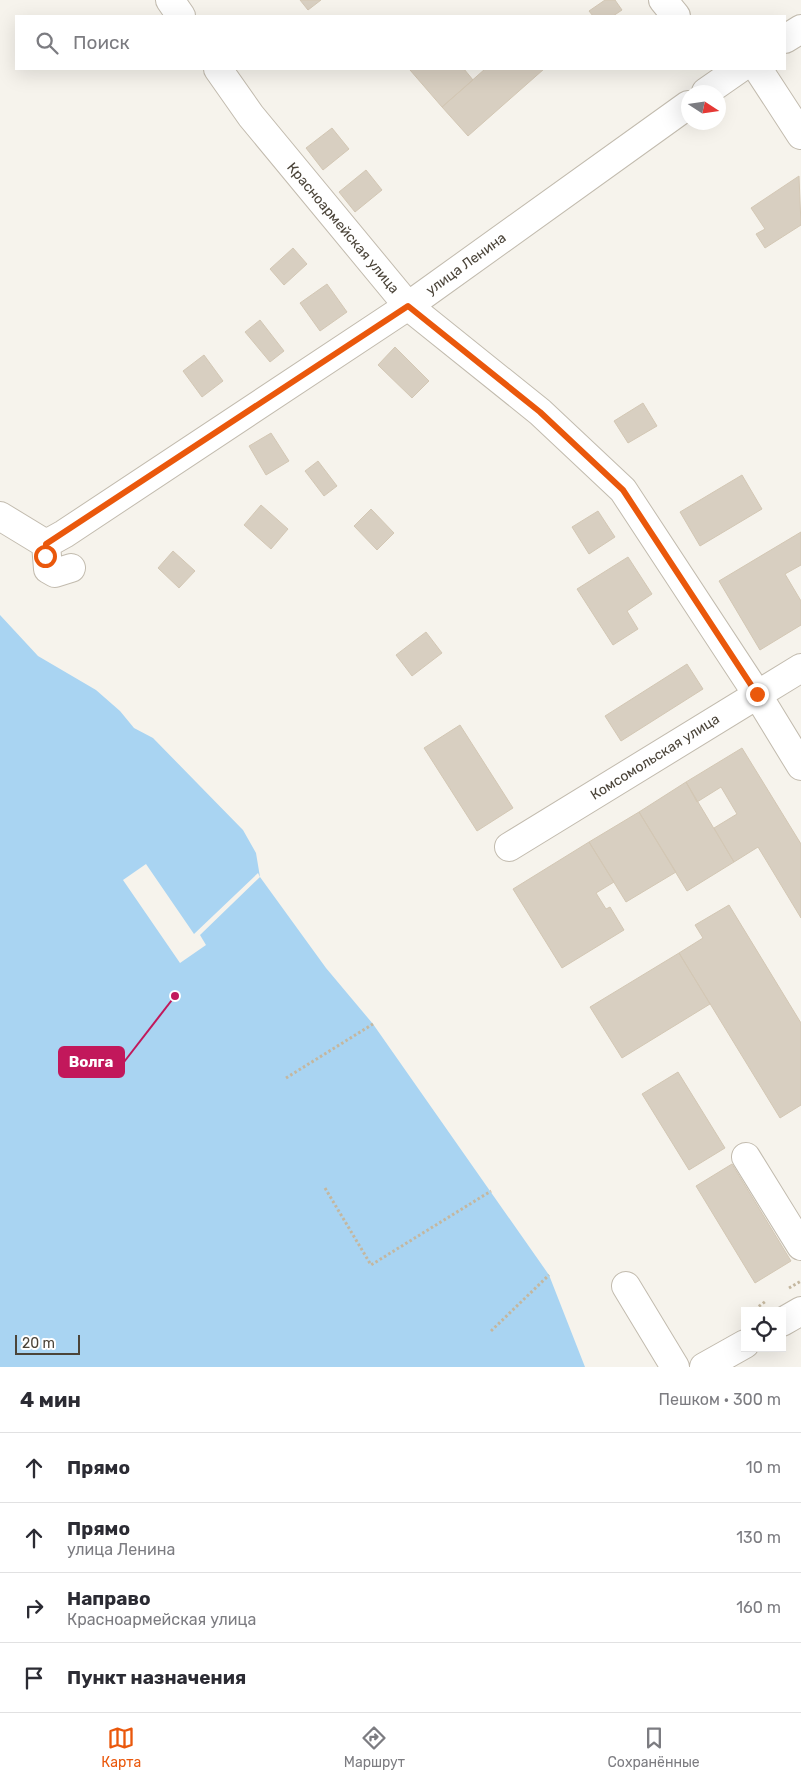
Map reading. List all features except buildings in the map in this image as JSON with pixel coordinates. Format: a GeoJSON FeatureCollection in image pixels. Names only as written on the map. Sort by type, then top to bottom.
{"type":"FeatureCollection","features":[{"type":"Feature","properties":{"kind":"street"},"geometry":{"type":"LineString","coordinates":[[170,0],[181,15]]}},
{"type":"Feature","properties":{"kind":"street"},"geometry":{"type":"LineString","coordinates":[[663,0],[675,15]]}},
{"type":"Feature","properties":{"kind":"street"},"geometry":{"type":"LineString","coordinates":[[786,38],[801,29]]}},
{"type":"Feature","properties":{"kind":"street","name":"Красноармейская улица"},"geometry":{"type":"LineString","coordinates":[[219,70],[251,116],[408,306],[540,412],[623,490],[757,694],[801,766]]}},
{"type":"Feature","properties":{"kind":"street"},"geometry":{"type":"LineString","coordinates":[[716,85],[738,70]]}},
{"type":"Feature","properties":{"kind":"street"},"geometry":{"type":"LineString","coordinates":[[759,70],[801,135]]}},
{"type":"Feature","properties":{"kind":"street","name":"улица Ленина"},"geometry":{"type":"LineString","coordinates":[[55,539],[408,306],[681,110]]}},
{"type":"Feature","properties":{"kind":"street"},"geometry":{"type":"LineString","coordinates":[[0,516],[55,539],[48,569],[55,573],[71,568]]}},
{"type":"Feature","properties":{"kind":"street","name":"Комсомольская улица"},"geometry":{"type":"LineString","coordinates":[[509,847],[801,668]]}},
{"type":"Feature","properties":{"kind":"street"},"geometry":{"type":"LineString","coordinates":[[746,1157],[801,1246]]}},
{"type":"Feature","properties":{"kind":"street"},"geometry":{"type":"LineString","coordinates":[[626,1286],[675,1367]]}},
{"type":"Feature","properties":{"kind":"street"},"geometry":{"type":"LineString","coordinates":[[786,1320],[801,1311]]}},
{"type":"Feature","properties":{"kind":"street"},"geometry":{"type":"LineString","coordinates":[[704,1367],[741,1346]]}},
{"type":"Feature","properties":{"kind":"path"},"geometry":{"type":"LineString","coordinates":[[286,1078],[373,1024]]}},
{"type":"Feature","properties":{"kind":"path"},"geometry":{"type":"LineString","coordinates":[[325,1188],[371,1265],[491,1191]]}},
{"type":"Feature","properties":{"kind":"path"},"geometry":{"type":"LineString","coordinates":[[491,1330],[549,1275]]}},
{"type":"Feature","properties":{"kind":"water"},"geometry":{"type":"Polygon","coordinates":[[[0,615],[38,656],[96,690],[120,711],[134,728],[153,738],[243,830],[256,853],[260,877],[326,968],[373,1024],[549,1275],[585,1367],[0,1367],[0,615]]]}},
{"type":"Feature","properties":{"kind":"pier"},"geometry":{"type":"Polygon","coordinates":[[[146,864],[194,934],[258,873],[260,877],[200,935],[206,945],[180,963],[123,880],[146,864]]]}},
{"type":"Feature","properties":{"kind":"place","name":"Волга"},"geometry":{"type":"Point","coordinates":[175,996]}},
{"type":"Feature","properties":{"kind":"route"},"geometry":{"type":"LineString","coordinates":[[45,556],[46,544],[64,534],[408,306],[540,412],[623,490],[757,694]]}}]}
